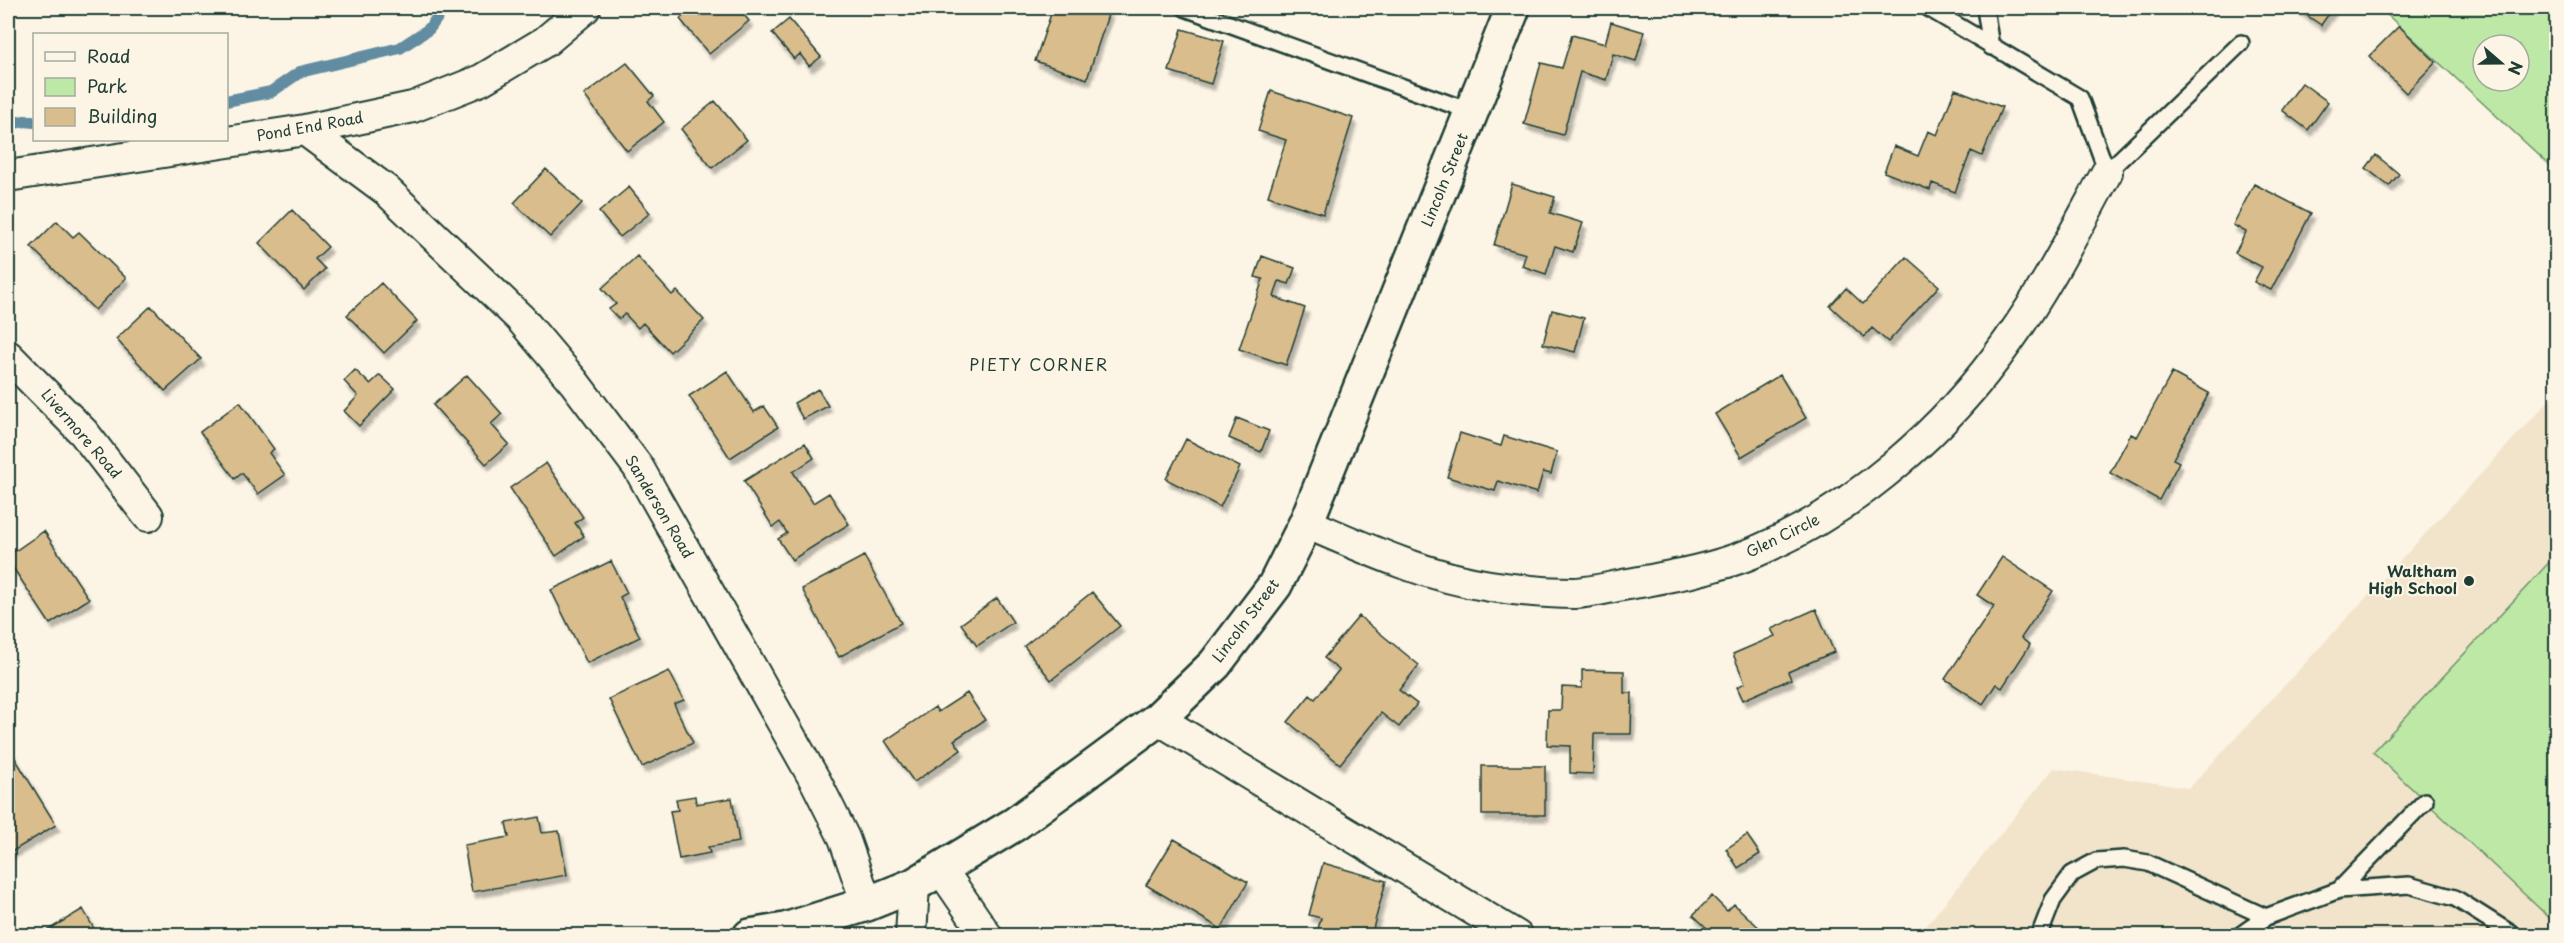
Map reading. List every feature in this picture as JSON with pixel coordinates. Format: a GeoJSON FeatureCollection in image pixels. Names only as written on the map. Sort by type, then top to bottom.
{"type":"FeatureCollection","features":[{"type":"Feature","properties":{"kind":"street","name":"Pond End Road"},"geometry":{"type":"LineString","coordinates":[[8,176],[305,130],[413,107],[481,80],[546,41],[585,8]]}},
{"type":"Feature","properties":{"kind":"street","name":"Lincoln Street"},"geometry":{"type":"LineString","coordinates":[[750,936],[785,930],[814,929],[928,877],[1015,824],[1158,719],[1215,664],[1275,585],[1306,523],[1513,8]]}},
{"type":"Feature","properties":{"kind":"street","name":"Sanderson Road"},"geometry":{"type":"LineString","coordinates":[[305,130],[386,190],[520,318],[574,382],[638,467],[816,782],[844,838],[867,904]]}},
{"type":"Feature","properties":{"kind":"street","name":"Glen Circle"},"geometry":{"type":"LineString","coordinates":[[1306,523],[1364,549],[1423,570],[1490,586],[1576,593],[1675,576],[1754,552],[1827,515],[1896,464],[1955,408],[2009,341],[2052,273],[2107,172]]}},
{"type":"Feature","properties":{"kind":"street","name":"Livermore Road"},"geometry":{"type":"LineString","coordinates":[[8,356],[84,433],[148,516]]}},
{"type":"Feature","properties":{"kind":"street"},"geometry":{"type":"LineString","coordinates":[[1158,719],[1517,936]]}},
{"type":"Feature","properties":{"kind":"street"},"geometry":{"type":"LineString","coordinates":[[912,936],[928,877],[987,936]]}},
{"type":"Feature","properties":{"kind":"lane"},"geometry":{"type":"LineString","coordinates":[[1185,8],[1472,112]]}},
{"type":"Feature","properties":{"kind":"lane"},"geometry":{"type":"LineString","coordinates":[[1928,8],[1990,47],[2080,98],[2107,172],[2241,43]]}},
{"type":"Feature","properties":{"kind":"lane"},"geometry":{"type":"LineString","coordinates":[[1984,8],[1990,47]]}},
{"type":"Feature","properties":{"kind":"lane"},"geometry":{"type":"LineString","coordinates":[[2339,890],[2425,801]]}},
{"type":"Feature","properties":{"kind":"lane"},"geometry":{"type":"LineString","coordinates":[[2039,936],[2053,900],[2072,874],[2096,861],[2124,859],[2148,863],[2265,917]]}},
{"type":"Feature","properties":{"kind":"lane"},"geometry":{"type":"LineString","coordinates":[[2239,936],[2265,917],[2339,890],[2409,885],[2455,898],[2515,936]]}},
{"type":"Feature","properties":{"kind":"shaded area","name":"Waltham High School"},"geometry":{"type":"Polygon","coordinates":[[[2556,393],[2556,935],[1918,936],[2054,768],[2189,788],[2556,393]]]}},
{"type":"Feature","properties":{"kind":"green space"},"geometry":{"type":"Polygon","coordinates":[[[2380,8],[2556,8],[2556,171],[2472,93],[2531,93],[2531,33],[2471,33],[2471,92],[2380,8]]]}},
{"type":"Feature","properties":{"kind":"green space"},"geometry":{"type":"Polygon","coordinates":[[[2556,555],[2556,924],[2373,752],[2556,555]]]}},
{"type":"Feature","properties":{"kind":"building"},"geometry":{"type":"Polygon","coordinates":[[[693,8],[738,8],[749,21],[709,54],[680,19],[693,8]]]}},
{"type":"Feature","properties":{"kind":"building"},"geometry":{"type":"Polygon","coordinates":[[[1053,8],[1095,8],[1109,12],[1087,79],[1035,61],[1053,8]]]}},
{"type":"Feature","properties":{"kind":"building"},"geometry":{"type":"Polygon","coordinates":[[[2296,8],[2333,8],[2321,25],[2296,8]]]}},
{"type":"Feature","properties":{"kind":"building"},"geometry":{"type":"Polygon","coordinates":[[[789,19],[821,57],[809,66],[800,54],[794,59],[772,33],[789,19]]]}},
{"type":"Feature","properties":{"kind":"building"},"geometry":{"type":"Polygon","coordinates":[[[1611,22],[1644,32],[1636,61],[1613,54],[1606,80],[1580,72],[1563,135],[1524,124],[1541,63],[1562,68],[1572,35],[1605,44],[1611,22]]]}},
{"type":"Feature","properties":{"kind":"building"},"geometry":{"type":"Polygon","coordinates":[[[2399,26],[2436,62],[2406,93],[2369,56],[2399,26]]]}},
{"type":"Feature","properties":{"kind":"building"},"geometry":{"type":"Polygon","coordinates":[[[1182,29],[1224,41],[1211,84],[1169,71],[1182,29]]]}},
{"type":"Feature","properties":{"kind":"building"},"geometry":{"type":"Polygon","coordinates":[[[627,63],[654,96],[648,101],[664,122],[627,151],[584,95],[627,63]]]}},
{"type":"Feature","properties":{"kind":"building"},"geometry":{"type":"Polygon","coordinates":[[[2302,83],[2328,102],[2308,130],[2282,110],[2302,83]]]}},
{"type":"Feature","properties":{"kind":"building"},"geometry":{"type":"Polygon","coordinates":[[[1955,89],[2002,107],[1982,156],[1971,151],[1955,192],[1932,183],[1930,190],[1884,172],[1894,146],[1918,156],[1928,131],[1937,135],[1955,89]]]}},
{"type":"Feature","properties":{"kind":"building"},"geometry":{"type":"Polygon","coordinates":[[[1271,91],[1353,118],[1323,214],[1268,196],[1286,140],[1258,131],[1271,91]]]}},
{"type":"Feature","properties":{"kind":"building"},"geometry":{"type":"Polygon","coordinates":[[[715,101],[747,140],[712,168],[681,129],[715,101]]]}},
{"type":"Feature","properties":{"kind":"building"},"geometry":{"type":"Polygon","coordinates":[[[2376,155],[2399,174],[2389,186],[2366,168],[2376,155]]]}},
{"type":"Feature","properties":{"kind":"building"},"geometry":{"type":"Polygon","coordinates":[[[546,169],[582,203],[550,237],[514,203],[546,169]]]}},
{"type":"Feature","properties":{"kind":"building"},"geometry":{"type":"Polygon","coordinates":[[[1512,184],[1555,197],[1550,213],[1583,223],[1573,252],[1555,246],[1546,274],[1522,266],[1526,254],[1494,245],[1512,184]]]}},
{"type":"Feature","properties":{"kind":"building"},"geometry":{"type":"Polygon","coordinates":[[[2254,184],[2311,213],[2271,290],[2254,282],[2262,267],[2235,253],[2246,232],[2233,225],[2254,184]]]}},
{"type":"Feature","properties":{"kind":"building"},"geometry":{"type":"Polygon","coordinates":[[[629,187],[650,213],[620,237],[599,212],[629,187]]]}},
{"type":"Feature","properties":{"kind":"building"},"geometry":{"type":"Polygon","coordinates":[[[292,210],[328,247],[315,259],[325,269],[304,290],[259,243],[292,210]]]}},
{"type":"Feature","properties":{"kind":"building"},"geometry":{"type":"Polygon","coordinates":[[[57,221],[73,237],[79,232],[126,278],[95,310],[31,247],[57,221]]]}},
{"type":"Feature","properties":{"kind":"building"},"geometry":{"type":"Polygon","coordinates":[[[637,256],[672,295],[677,291],[704,320],[670,352],[643,323],[638,328],[625,314],[619,319],[609,309],[616,304],[602,288],[637,256]]]}},
{"type":"Feature","properties":{"kind":"building"},"geometry":{"type":"Polygon","coordinates":[[[1262,256],[1295,268],[1289,284],[1279,281],[1274,297],[1305,308],[1286,365],[1239,349],[1263,279],[1255,277],[1262,256]]]}},
{"type":"Feature","properties":{"kind":"building"},"geometry":{"type":"Polygon","coordinates":[[[1906,257],[1939,286],[1888,342],[1872,328],[1864,337],[1830,306],[1846,288],[1863,304],[1906,257]]]}},
{"type":"Feature","properties":{"kind":"building"},"geometry":{"type":"Polygon","coordinates":[[[381,283],[417,321],[384,353],[347,315],[381,283]]]}},
{"type":"Feature","properties":{"kind":"building"},"geometry":{"type":"Polygon","coordinates":[[[151,306],[201,359],[165,391],[116,339],[151,306]]]}},
{"type":"Feature","properties":{"kind":"building"},"geometry":{"type":"Polygon","coordinates":[[[1552,310],[1584,318],[1575,352],[1543,344],[1552,310]]]}},
{"type":"Feature","properties":{"kind":"building"},"geometry":{"type":"Polygon","coordinates":[[[355,370],[370,384],[380,375],[395,389],[359,426],[344,411],[358,396],[344,381],[355,370]]]}},
{"type":"Feature","properties":{"kind":"building"},"geometry":{"type":"Polygon","coordinates":[[[727,371],[754,412],[764,406],[778,427],[730,458],[689,396],[727,371]]]}},
{"type":"Feature","properties":{"kind":"building"},"geometry":{"type":"Polygon","coordinates":[[[2172,373],[2209,393],[2173,459],[2179,462],[2159,500],[2110,473],[2131,434],[2137,437],[2172,373]]]}},
{"type":"Feature","properties":{"kind":"building"},"geometry":{"type":"Polygon","coordinates":[[[467,375],[502,414],[491,424],[509,444],[486,464],[433,405],[467,375]]]}},
{"type":"Feature","properties":{"kind":"building"},"geometry":{"type":"Polygon","coordinates":[[[1780,375],[1806,418],[1741,457],[1715,414],[1780,375]]]}},
{"type":"Feature","properties":{"kind":"building"},"geometry":{"type":"Polygon","coordinates":[[[818,389],[828,406],[803,419],[794,403],[818,389]]]}},
{"type":"Feature","properties":{"kind":"building"},"geometry":{"type":"Polygon","coordinates":[[[240,402],[274,449],[269,453],[285,475],[258,494],[242,473],[235,479],[200,432],[240,402]]]}},
{"type":"Feature","properties":{"kind":"building"},"geometry":{"type":"Polygon","coordinates":[[[1237,418],[1269,431],[1261,452],[1229,438],[1237,418]]]}},
{"type":"Feature","properties":{"kind":"building"},"geometry":{"type":"Polygon","coordinates":[[[1460,433],[1501,446],[1504,436],[1557,452],[1551,474],[1543,472],[1537,493],[1498,481],[1495,491],[1447,477],[1460,433]]]}},
{"type":"Feature","properties":{"kind":"building"},"geometry":{"type":"Polygon","coordinates":[[[1186,439],[1240,467],[1220,507],[1166,479],[1186,439]]]}},
{"type":"Feature","properties":{"kind":"building"},"geometry":{"type":"Polygon","coordinates":[[[805,443],[814,458],[793,472],[813,503],[829,493],[849,524],[792,560],[778,539],[787,533],[780,522],[773,527],[744,481],[805,443]]]}},
{"type":"Feature","properties":{"kind":"building"},"geometry":{"type":"Polygon","coordinates":[[[546,463],[583,517],[575,523],[584,536],[556,556],[510,488],[546,463]]]}},
{"type":"Feature","properties":{"kind":"building"},"geometry":{"type":"Polygon","coordinates":[[[44,531],[89,599],[50,624],[8,560],[8,556],[44,531]]]}},
{"type":"Feature","properties":{"kind":"building"},"geometry":{"type":"Polygon","coordinates":[[[864,556],[901,623],[839,657],[802,589],[864,556]]]}},
{"type":"Feature","properties":{"kind":"building"},"geometry":{"type":"Polygon","coordinates":[[[2002,557],[2053,591],[2021,638],[2030,645],[2002,688],[1996,684],[1983,704],[1945,679],[1994,606],[1977,595],[2002,557]]]}},
{"type":"Feature","properties":{"kind":"building"},"geometry":{"type":"Polygon","coordinates":[[[611,561],[627,593],[620,597],[640,637],[587,663],[551,590],[611,561]]]}},
{"type":"Feature","properties":{"kind":"building"},"geometry":{"type":"Polygon","coordinates":[[[1092,592],[1120,626],[1051,680],[1024,646],[1092,592]]]}},
{"type":"Feature","properties":{"kind":"building"},"geometry":{"type":"Polygon","coordinates":[[[997,598],[1013,622],[977,646],[961,624],[997,598]]]}},
{"type":"Feature","properties":{"kind":"building"},"geometry":{"type":"Polygon","coordinates":[[[1816,609],[1834,652],[1788,672],[1791,679],[1743,700],[1737,687],[1745,683],[1733,654],[1775,636],[1771,629],[1816,609]]]}},
{"type":"Feature","properties":{"kind":"building"},"geometry":{"type":"Polygon","coordinates":[[[1359,616],[1419,665],[1399,690],[1417,704],[1399,727],[1381,713],[1340,764],[1288,722],[1310,695],[1315,699],[1339,670],[1324,658],[1359,616]]]}},
{"type":"Feature","properties":{"kind":"building"},"geometry":{"type":"Polygon","coordinates":[[[1582,670],[1624,671],[1624,693],[1632,693],[1631,734],[1594,734],[1593,774],[1570,773],[1570,746],[1547,745],[1548,710],[1561,710],[1562,687],[1582,688],[1582,670]]]}},
{"type":"Feature","properties":{"kind":"building"},"geometry":{"type":"Polygon","coordinates":[[[669,671],[684,700],[674,704],[693,743],[642,767],[609,699],[669,671]]]}},
{"type":"Feature","properties":{"kind":"building"},"geometry":{"type":"Polygon","coordinates":[[[967,693],[985,720],[954,740],[961,750],[914,782],[885,741],[935,707],[938,712],[967,693]]]}},
{"type":"Feature","properties":{"kind":"building"},"geometry":{"type":"Polygon","coordinates":[[[10,750],[56,825],[8,854],[8,752],[10,750]]]}},
{"type":"Feature","properties":{"kind":"building"},"geometry":{"type":"Polygon","coordinates":[[[1482,766],[1545,766],[1545,815],[1482,815],[1482,766]]]}},
{"type":"Feature","properties":{"kind":"building"},"geometry":{"type":"Polygon","coordinates":[[[695,796],[696,804],[732,798],[739,842],[708,847],[710,853],[679,859],[670,811],[678,810],[676,799],[695,796]]]}},
{"type":"Feature","properties":{"kind":"building"},"geometry":{"type":"Polygon","coordinates":[[[539,817],[542,833],[559,831],[567,875],[472,892],[464,845],[509,837],[506,823],[539,817]]]}},
{"type":"Feature","properties":{"kind":"building"},"geometry":{"type":"Polygon","coordinates":[[[1747,835],[1760,854],[1738,868],[1726,849],[1747,835]]]}},
{"type":"Feature","properties":{"kind":"building"},"geometry":{"type":"Polygon","coordinates":[[[1174,839],[1248,882],[1221,929],[1146,885],[1174,839]]]}},
{"type":"Feature","properties":{"kind":"building"},"geometry":{"type":"Polygon","coordinates":[[[1323,863],[1386,881],[1371,936],[1316,936],[1321,918],[1309,915],[1323,863]]]}},
{"type":"Feature","properties":{"kind":"building"},"geometry":{"type":"Polygon","coordinates":[[[1712,896],[1727,911],[1734,904],[1768,936],[1705,936],[1709,930],[1693,915],[1712,896]]]}},
{"type":"Feature","properties":{"kind":"building"},"geometry":{"type":"Polygon","coordinates":[[[83,909],[98,936],[38,936],[83,909]]]}},
{"type":"Feature","properties":{"kind":"waterway"},"geometry":{"type":"LineString","coordinates":[[228,101],[271,92],[300,72],[400,48],[429,29],[444,8]]}},
{"type":"Feature","properties":{"kind":"waterway"},"geometry":{"type":"LineString","coordinates":[[8,124],[33,122]]}},
{"type":"Feature","properties":{"kind":"place","name":"Waltham High School"},"geometry":{"type":"Point","coordinates":[2469,581]}},
{"type":"Feature","properties":{"kind":"district","name":"PIETY CORNER"},"geometry":{"type":"Point","coordinates":[1039,365]}}]}
